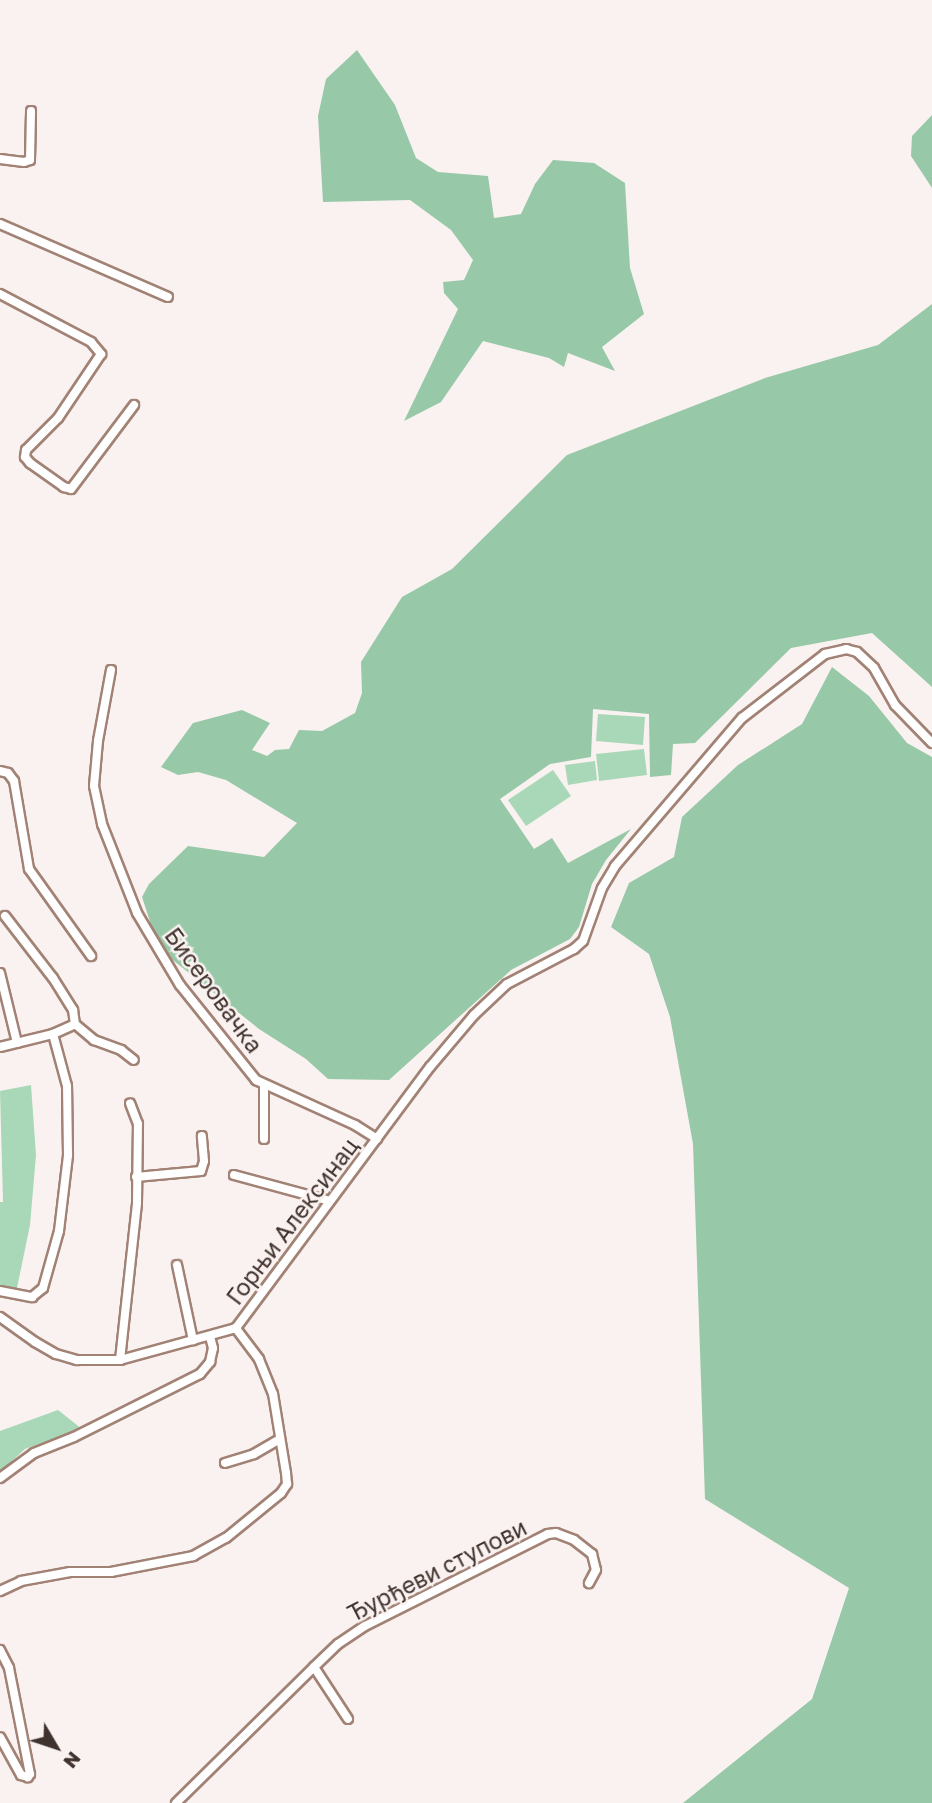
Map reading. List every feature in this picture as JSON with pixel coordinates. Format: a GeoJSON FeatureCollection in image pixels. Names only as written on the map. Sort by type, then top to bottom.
{"type":"FeatureCollection","features":[{"type":"Feature","properties":{"kind":"street"},"geometry":{"type":"LineString","coordinates":[[0,159],[24,162],[30,160],[31,111]]}},
{"type":"Feature","properties":{"kind":"street"},"geometry":{"type":"LineString","coordinates":[[0,224],[168,297]]}},
{"type":"Feature","properties":{"kind":"street"},"geometry":{"type":"LineString","coordinates":[[0,294],[92,342],[101,354],[58,418],[31,442],[25,457],[30,463],[71,489],[134,405]]}},
{"type":"Feature","properties":{"kind":"street","name":"Горњи Алексинац"},"geometry":{"type":"LineString","coordinates":[[0,1317],[56,1354],[77,1360],[120,1360],[236,1328],[451,1042],[508,984],[574,949],[583,941],[602,888],[615,866],[742,718],[825,654],[846,649],[857,652],[874,668],[907,721],[932,743]]}},
{"type":"Feature","properties":{"kind":"street","name":"Бисеровачка"},"geometry":{"type":"LineString","coordinates":[[111,670],[98,741],[94,786],[102,824],[137,914],[180,985],[264,1086],[355,1125],[377,1139]]}},
{"type":"Feature","properties":{"kind":"street"},"geometry":{"type":"LineString","coordinates":[[0,771],[8,774],[14,781],[29,869],[91,956]]}},
{"type":"Feature","properties":{"kind":"street"},"geometry":{"type":"LineString","coordinates":[[5,916],[73,1010],[75,1024],[94,1040],[121,1050],[134,1060]]}},
{"type":"Feature","properties":{"kind":"street"},"geometry":{"type":"LineString","coordinates":[[0,973],[17,1043]]}},
{"type":"Feature","properties":{"kind":"street"},"geometry":{"type":"LineString","coordinates":[[0,1047],[53,1034],[75,1024]]}},
{"type":"Feature","properties":{"kind":"street"},"geometry":{"type":"LineString","coordinates":[[0,1291],[32,1297],[43,1289],[59,1231],[68,1155],[67,1086],[53,1034]]}},
{"type":"Feature","properties":{"kind":"street"},"geometry":{"type":"LineString","coordinates":[[264,1086],[264,1139]]}},
{"type":"Feature","properties":{"kind":"street"},"geometry":{"type":"LineString","coordinates":[[120,1360],[137,1203],[138,1124],[130,1103]]}},
{"type":"Feature","properties":{"kind":"street"},"geometry":{"type":"LineString","coordinates":[[136,1177],[201,1171],[204,1161],[202,1136]]}},
{"type":"Feature","properties":{"kind":"street"},"geometry":{"type":"LineString","coordinates":[[234,1175],[330,1201]]}},
{"type":"Feature","properties":{"kind":"street"},"geometry":{"type":"LineString","coordinates":[[177,1265],[193,1340]]}},
{"type":"Feature","properties":{"kind":"street"},"geometry":{"type":"LineString","coordinates":[[0,1591],[21,1581],[58,1574],[111,1572],[193,1556],[226,1538],[281,1493],[287,1484],[268,1376],[236,1328]]}},
{"type":"Feature","properties":{"kind":"street"},"geometry":{"type":"LineString","coordinates":[[0,1478],[34,1453],[74,1437],[200,1374],[210,1362],[213,1348],[210,1336]]}},
{"type":"Feature","properties":{"kind":"street"},"geometry":{"type":"LineString","coordinates":[[225,1463],[254,1454],[280,1439]]}},
{"type":"Feature","properties":{"kind":"street","name":"Ђурђеви ступови"},"geometry":{"type":"LineString","coordinates":[[176,1803],[338,1644],[363,1627],[548,1534],[556,1533],[574,1540],[592,1554],[596,1570],[589,1583]]}},
{"type":"Feature","properties":{"kind":"street"},"geometry":{"type":"LineString","coordinates":[[0,1650],[9,1668],[30,1774],[25,1778],[0,1737]]}},
{"type":"Feature","properties":{"kind":"street"},"geometry":{"type":"LineString","coordinates":[[314,1667],[348,1719]]}},
{"type":"Feature","properties":{"kind":"green space"},"geometry":{"type":"Polygon","coordinates":[[[357,50],[395,105],[416,158],[438,172],[488,176],[494,218],[521,214],[535,184],[553,160],[594,163],[625,183],[630,268],[644,314],[602,347],[615,371],[568,353],[564,367],[549,358],[483,341],[441,402],[404,421],[458,309],[444,293],[443,282],[464,280],[473,260],[451,230],[410,200],[323,202],[318,116],[326,79],[357,50]]]}},
{"type":"Feature","properties":{"kind":"green space"},"geometry":{"type":"Polygon","coordinates":[[[932,115],[932,188],[911,156],[912,136],[932,115]]]}},
{"type":"Feature","properties":{"kind":"green space"},"geometry":{"type":"Polygon","coordinates":[[[932,304],[932,687],[872,633],[791,648],[695,743],[673,744],[671,775],[650,777],[649,714],[593,709],[591,757],[550,764],[500,799],[534,849],[552,838],[568,863],[631,829],[606,860],[592,884],[579,927],[570,939],[511,970],[389,1080],[328,1079],[306,1059],[259,1029],[159,949],[142,897],[149,884],[188,846],[264,857],[297,823],[226,780],[198,772],[178,775],[161,767],[193,723],[242,710],[270,723],[252,750],[267,756],[275,750],[289,749],[299,730],[322,731],[355,713],[362,693],[361,662],[402,597],[452,569],[567,455],[765,378],[878,345],[932,304]]]}},
{"type":"Feature","properties":{"kind":"green space"},"geometry":{"type":"Polygon","coordinates":[[[832,667],[869,696],[907,743],[932,757],[932,1803],[683,1803],[812,1699],[849,1588],[705,1499],[693,1144],[670,1017],[649,954],[611,927],[629,883],[674,857],[682,817],[738,765],[802,724],[832,667]]]}},
{"type":"Feature","properties":{"kind":"green space"},"geometry":{"type":"Polygon","coordinates":[[[598,714],[645,717],[643,745],[596,741],[598,714]]]}},
{"type":"Feature","properties":{"kind":"green space"},"geometry":{"type":"Polygon","coordinates":[[[644,749],[647,775],[599,781],[596,754],[644,749]]]}},
{"type":"Feature","properties":{"kind":"green space"},"geometry":{"type":"Polygon","coordinates":[[[595,761],[597,780],[568,785],[565,765],[595,761]]]}},
{"type":"Feature","properties":{"kind":"green space"},"geometry":{"type":"Polygon","coordinates":[[[553,770],[571,796],[526,826],[508,800],[553,770]]]}},
{"type":"Feature","properties":{"kind":"green space"},"geometry":{"type":"Polygon","coordinates":[[[31,1085],[36,1155],[30,1225],[16,1293],[0,1291],[0,1202],[3,1202],[0,1091],[31,1085]]]}},
{"type":"Feature","properties":{"kind":"green space"},"geometry":{"type":"Polygon","coordinates":[[[58,1410],[82,1429],[25,1449],[0,1472],[0,1431],[58,1410]]]}}]}
